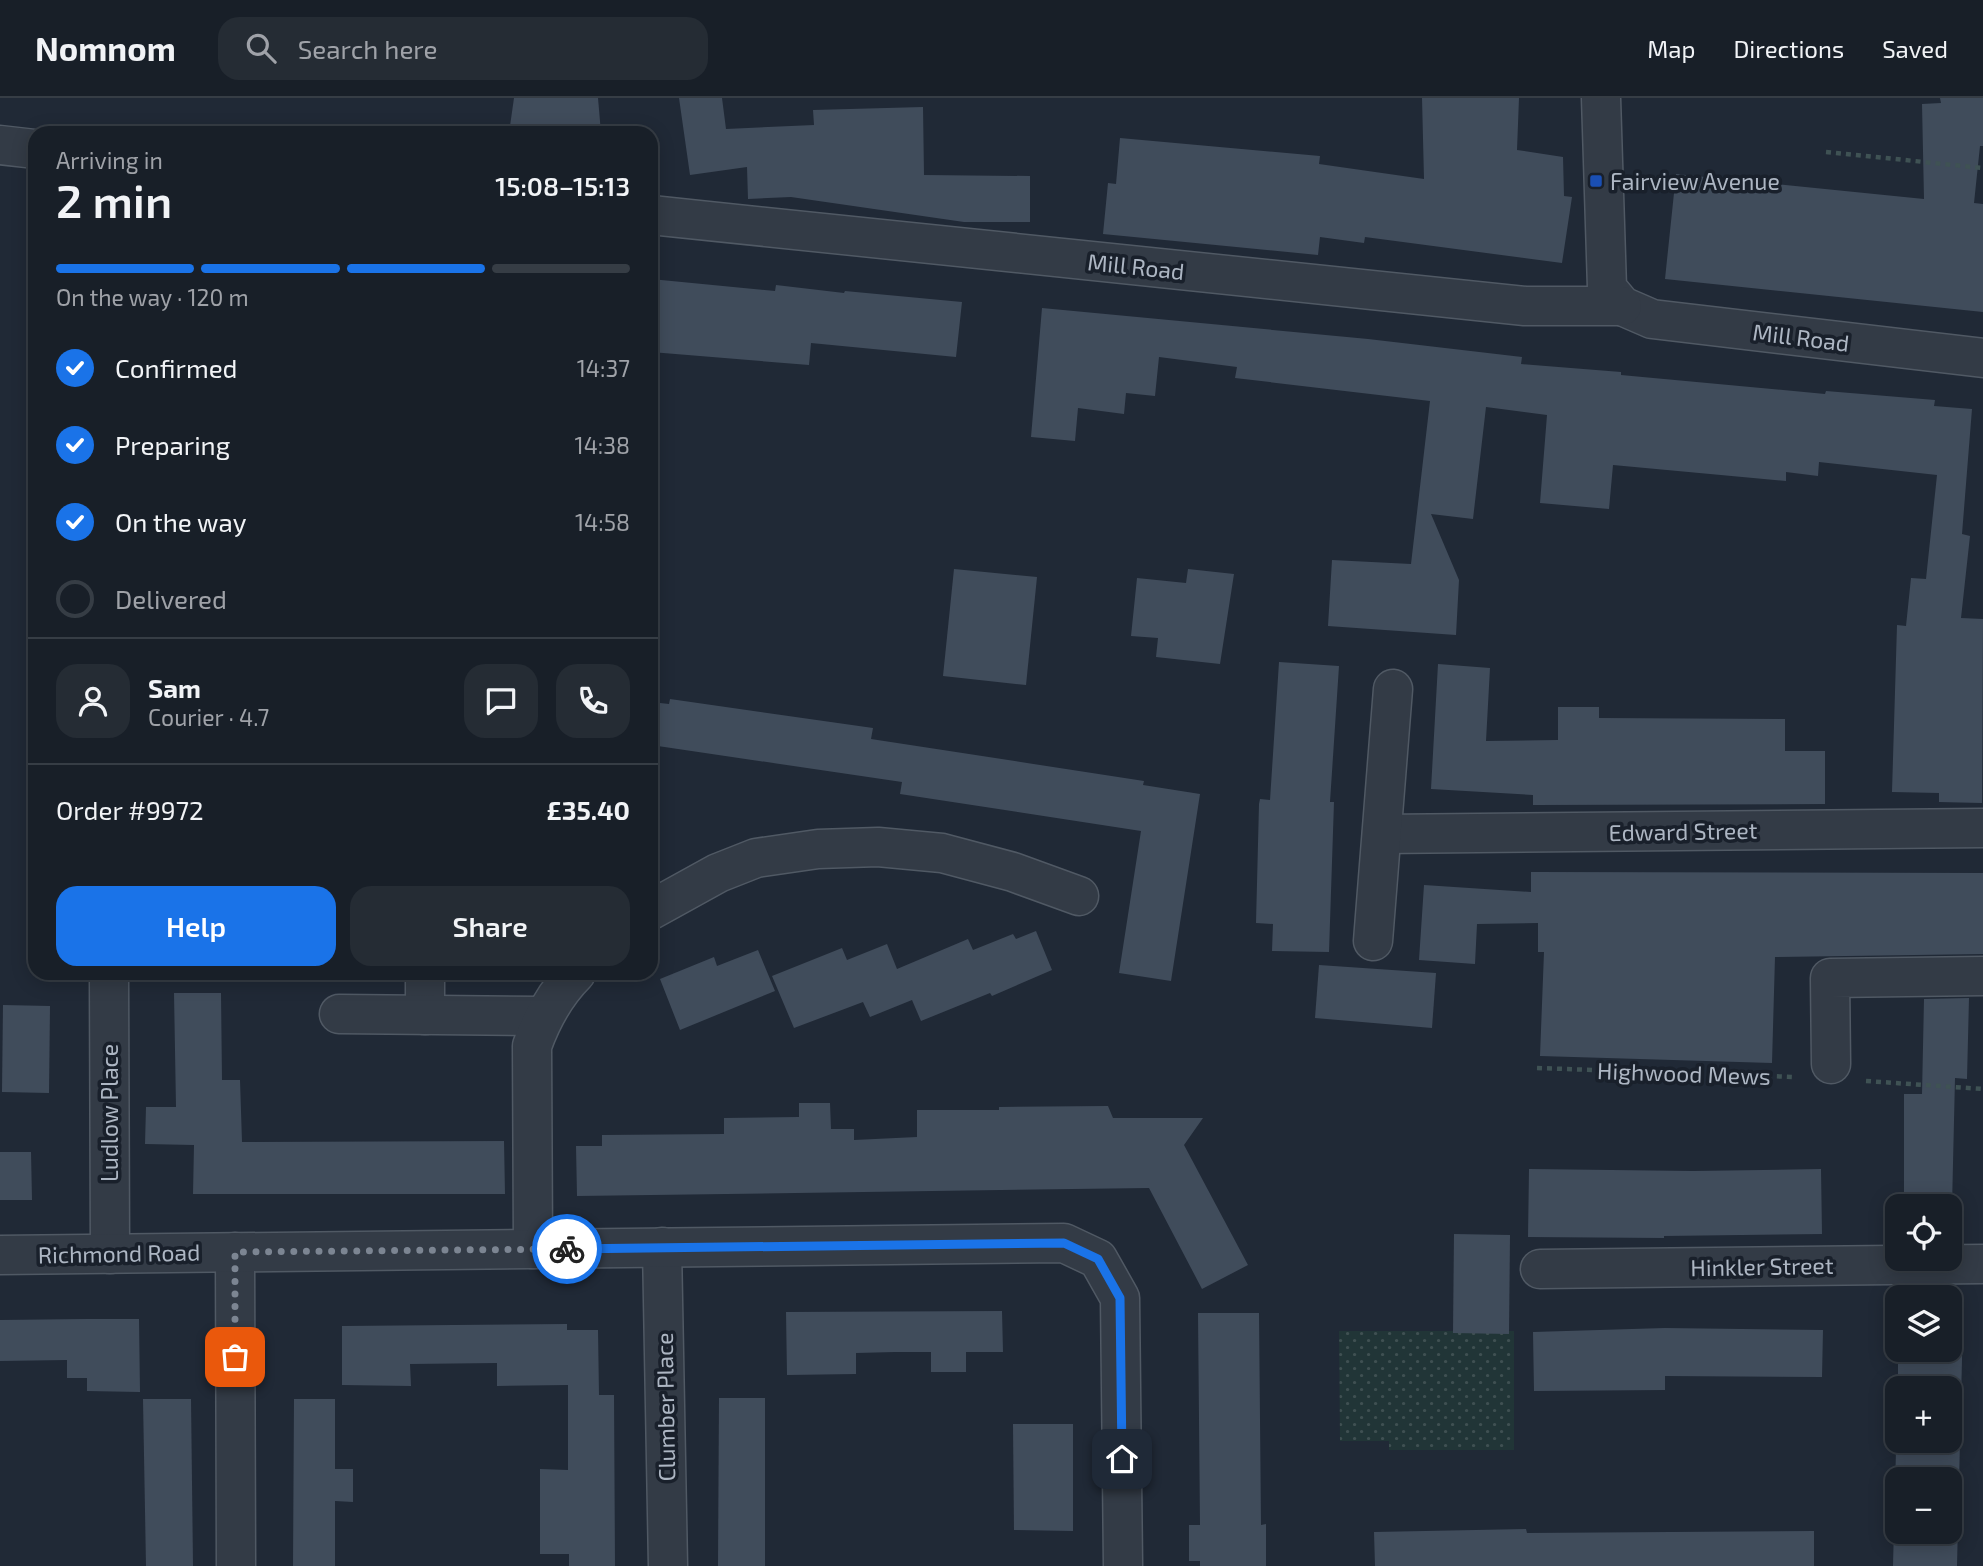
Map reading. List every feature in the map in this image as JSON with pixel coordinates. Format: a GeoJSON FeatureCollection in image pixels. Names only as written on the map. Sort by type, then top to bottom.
{"type":"FeatureCollection","features":[{"type":"Feature","properties":{"kind":"street"},"geometry":{"type":"LineString","coordinates":[[1601,98],[1615,297]]}},
{"type":"Feature","properties":{"kind":"street"},"geometry":{"type":"LineString","coordinates":[[0,145],[28,148]]}},
{"type":"Feature","properties":{"kind":"street","name":"Mill Road"},"geometry":{"type":"LineString","coordinates":[[658,216],[1525,306],[1580,308],[1615,297],[1652,319],[1983,358]]}},
{"type":"Feature","properties":{"kind":"street"},"geometry":{"type":"LineString","coordinates":[[1373,941],[1393,689]]}},
{"type":"Feature","properties":{"kind":"street","name":"Edward Street"},"geometry":{"type":"LineString","coordinates":[[1382,834],[1983,828]]}},
{"type":"Feature","properties":{"kind":"street"},"geometry":{"type":"LineString","coordinates":[[658,906],[718,873],[756,858],[818,849],[878,847],[942,853],[1013,872],[1079,896]]}},
{"type":"Feature","properties":{"kind":"street"},"geometry":{"type":"LineString","coordinates":[[1831,1074],[1830,978],[1983,976]]}},
{"type":"Feature","properties":{"kind":"street","name":"Ludlow Place"},"geometry":{"type":"LineString","coordinates":[[109,980],[110,1254]]}},
{"type":"Feature","properties":{"kind":"street"},"geometry":{"type":"LineString","coordinates":[[425,980],[425,1015]]}},
{"type":"Feature","properties":{"kind":"street"},"geometry":{"type":"LineString","coordinates":[[339,1014],[425,1015],[558,988]]}},
{"type":"Feature","properties":{"kind":"street"},"geometry":{"type":"LineString","coordinates":[[533,1249],[533,1046],[558,988]]}},
{"type":"Feature","properties":{"kind":"street","name":"Richmond Road"},"geometry":{"type":"LineString","coordinates":[[0,1255],[1064,1243],[1098,1259],[1120,1298],[1123,1566]]}},
{"type":"Feature","properties":{"kind":"street","name":"Clumber Place"},"geometry":{"type":"LineString","coordinates":[[662,1247],[668,1566]]}},
{"type":"Feature","properties":{"kind":"street"},"geometry":{"type":"LineString","coordinates":[[235,1252],[236,1566]]}},
{"type":"Feature","properties":{"kind":"street","name":"Hinkler Street"},"geometry":{"type":"LineString","coordinates":[[1540,1269],[1983,1264]]}},
{"type":"Feature","properties":{"kind":"path"},"geometry":{"type":"LineString","coordinates":[[1826,152],[1983,168]]}},
{"type":"Feature","properties":{"kind":"path","name":"Highwood Mews"},"geometry":{"type":"LineString","coordinates":[[1537,1068],[1831,1074],[1983,1088]]}},
{"type":"Feature","properties":{"kind":"green space"},"geometry":{"type":"Polygon","coordinates":[[[1339,1331],[1514,1331],[1514,1450],[1389,1450],[1389,1441],[1340,1441],[1339,1331]]]}},
{"type":"Feature","properties":{"kind":"building"},"geometry":{"type":"Polygon","coordinates":[[[514,98],[598,98],[600,126],[510,126],[514,98]]]}},
{"type":"Feature","properties":{"kind":"building"},"geometry":{"type":"Polygon","coordinates":[[[679,98],[722,98],[726,129],[814,125],[813,110],[923,107],[924,175],[1030,176],[1030,222],[964,222],[791,197],[748,199],[747,167],[690,175],[679,98]]]}},
{"type":"Feature","properties":{"kind":"building"},"geometry":{"type":"Polygon","coordinates":[[[1422,98],[1519,98],[1517,150],[1563,157],[1564,196],[1572,197],[1562,263],[1365,237],[1364,243],[1320,237],[1318,255],[1103,234],[1108,183],[1116,184],[1120,138],[1320,156],[1319,164],[1424,179],[1422,98]]]}},
{"type":"Feature","properties":{"kind":"building"},"geometry":{"type":"Polygon","coordinates":[[[1940,98],[1983,98],[1983,146],[1980,146],[1974,203],[1983,204],[1983,312],[1665,279],[1676,174],[1924,199],[1922,104],[1941,103],[1940,98]]]}},
{"type":"Feature","properties":{"kind":"building"},"geometry":{"type":"Polygon","coordinates":[[[658,280],[775,291],[776,285],[962,302],[956,357],[811,343],[809,365],[658,353],[658,280]]]}},
{"type":"Feature","properties":{"kind":"building"},"geometry":{"type":"Polygon","coordinates":[[[1042,308],[1368,339],[1522,357],[1521,364],[1621,372],[1621,375],[1825,394],[1826,391],[1935,400],[1934,406],[1972,409],[1962,534],[1970,536],[1961,618],[1983,619],[1982,803],[1939,802],[1939,793],[1892,792],[1897,625],[1906,626],[1911,578],[1926,579],[1937,475],[1819,462],[1818,476],[1786,472],[1786,481],[1613,465],[1609,509],[1540,503],[1547,415],[1486,407],[1473,519],[1431,514],[1459,580],[1456,635],[1328,626],[1332,560],[1411,564],[1430,401],[1235,378],[1237,367],[1159,357],[1155,396],[1126,393],[1124,414],[1078,408],[1075,441],[1031,437],[1042,308]]]}},
{"type":"Feature","properties":{"kind":"building"},"geometry":{"type":"Polygon","coordinates":[[[954,569],[1037,577],[1026,685],[943,676],[954,569]]]}},
{"type":"Feature","properties":{"kind":"building"},"geometry":{"type":"Polygon","coordinates":[[[1188,569],[1234,574],[1220,664],[1156,657],[1158,638],[1131,636],[1137,578],[1186,583],[1188,569]]]}},
{"type":"Feature","properties":{"kind":"building"},"geometry":{"type":"Polygon","coordinates":[[[1279,662],[1339,666],[1330,802],[1334,802],[1329,952],[1272,951],[1273,924],[1256,923],[1259,804],[1260,799],[1270,800],[1279,662]]]}},
{"type":"Feature","properties":{"kind":"building"},"geometry":{"type":"Polygon","coordinates":[[[1438,664],[1490,668],[1486,741],[1558,740],[1558,707],[1599,707],[1599,718],[1785,719],[1785,751],[1825,751],[1825,804],[1533,805],[1533,795],[1431,789],[1438,664]]]}},
{"type":"Feature","properties":{"kind":"building"},"geometry":{"type":"Polygon","coordinates":[[[670,699],[873,728],[871,739],[1144,781],[1143,785],[1200,794],[1171,981],[1119,973],[1141,831],[900,794],[902,782],[658,746],[658,703],[669,704],[670,699]]]}},
{"type":"Feature","properties":{"kind":"building"},"geometry":{"type":"Polygon","coordinates":[[[1531,872],[1983,873],[1983,954],[1775,957],[1772,1063],[1540,1056],[1544,952],[1538,952],[1538,923],[1477,924],[1475,964],[1419,960],[1424,885],[1531,892],[1531,872]]]}},
{"type":"Feature","properties":{"kind":"building"},"geometry":{"type":"Polygon","coordinates":[[[1036,931],[1052,970],[992,996],[990,993],[921,1021],[912,1000],[870,1017],[863,1002],[794,1028],[772,976],[842,948],[847,960],[887,944],[897,969],[968,939],[973,950],[1013,934],[1016,939],[1036,931]]]}},
{"type":"Feature","properties":{"kind":"building"},"geometry":{"type":"Polygon","coordinates":[[[758,950],[775,991],[680,1030],[660,979],[714,957],[717,966],[758,950]]]}},
{"type":"Feature","properties":{"kind":"building"},"geometry":{"type":"Polygon","coordinates":[[[1319,965],[1436,973],[1432,1028],[1315,1018],[1319,965]]]}},
{"type":"Feature","properties":{"kind":"building"},"geometry":{"type":"Polygon","coordinates":[[[174,993],[221,993],[222,1080],[240,1080],[242,1142],[504,1141],[505,1194],[193,1194],[194,1145],[145,1144],[146,1107],[176,1107],[174,993]]]}},
{"type":"Feature","properties":{"kind":"building"},"geometry":{"type":"Polygon","coordinates":[[[1969,998],[1967,1079],[1955,1078],[1952,1194],[1904,1194],[1904,1094],[1922,1094],[1924,999],[1969,998]]]}},
{"type":"Feature","properties":{"kind":"building"},"geometry":{"type":"Polygon","coordinates":[[[3,1005],[50,1006],[49,1093],[2,1092],[3,1005]]]}},
{"type":"Feature","properties":{"kind":"building"},"geometry":{"type":"Polygon","coordinates":[[[799,1103],[830,1103],[831,1129],[854,1129],[854,1140],[917,1137],[917,1110],[1108,1106],[1113,1118],[1203,1118],[1184,1145],[1248,1265],[1202,1289],[1149,1188],[577,1196],[576,1146],[602,1146],[602,1135],[724,1134],[724,1118],[799,1117],[799,1103]]]}},
{"type":"Feature","properties":{"kind":"building"},"geometry":{"type":"Polygon","coordinates":[[[0,1152],[31,1152],[32,1200],[0,1200],[0,1152]]]}},
{"type":"Feature","properties":{"kind":"building"},"geometry":{"type":"Polygon","coordinates":[[[1529,1169],[1821,1169],[1822,1234],[1664,1238],[1528,1237],[1529,1169]]]}},
{"type":"Feature","properties":{"kind":"building"},"geometry":{"type":"Polygon","coordinates":[[[1454,1234],[1510,1235],[1509,1334],[1453,1333],[1454,1234]]]}},
{"type":"Feature","properties":{"kind":"building"},"geometry":{"type":"Polygon","coordinates":[[[1002,1311],[1003,1352],[966,1352],[966,1372],[931,1372],[931,1352],[895,1352],[856,1353],[856,1374],[787,1375],[786,1312],[1002,1311]]]}},
{"type":"Feature","properties":{"kind":"building"},"geometry":{"type":"Polygon","coordinates":[[[1198,1313],[1259,1313],[1261,1525],[1266,1524],[1266,1566],[1200,1566],[1200,1561],[1189,1561],[1189,1525],[1200,1525],[1198,1313]]]}},
{"type":"Feature","properties":{"kind":"building"},"geometry":{"type":"Polygon","coordinates":[[[139,1319],[140,1392],[87,1391],[87,1378],[67,1378],[67,1360],[0,1361],[0,1320],[139,1319]]]}},
{"type":"Feature","properties":{"kind":"building"},"geometry":{"type":"Polygon","coordinates":[[[567,1324],[567,1330],[598,1330],[599,1395],[614,1395],[615,1566],[569,1566],[569,1554],[540,1554],[540,1469],[568,1470],[568,1385],[497,1386],[497,1363],[410,1364],[411,1386],[342,1385],[342,1326],[567,1324]]]}},
{"type":"Feature","properties":{"kind":"building"},"geometry":{"type":"Polygon","coordinates":[[[1665,1328],[1823,1330],[1822,1377],[1665,1376],[1665,1390],[1534,1391],[1533,1332],[1665,1328]]]}},
{"type":"Feature","properties":{"kind":"building"},"geometry":{"type":"Polygon","coordinates":[[[1898,1362],[1962,1362],[1962,1376],[1898,1376],[1898,1362]]]}},
{"type":"Feature","properties":{"kind":"building"},"geometry":{"type":"Polygon","coordinates":[[[719,1398],[765,1398],[765,1566],[718,1566],[719,1398]]]}},
{"type":"Feature","properties":{"kind":"building"},"geometry":{"type":"Polygon","coordinates":[[[143,1399],[191,1399],[193,1566],[146,1566],[143,1399]]]}},
{"type":"Feature","properties":{"kind":"building"},"geometry":{"type":"Polygon","coordinates":[[[294,1399],[335,1399],[335,1469],[353,1469],[353,1502],[335,1501],[335,1566],[293,1566],[294,1399]]]}},
{"type":"Feature","properties":{"kind":"building"},"geometry":{"type":"Polygon","coordinates":[[[1013,1424],[1073,1424],[1073,1531],[1014,1530],[1013,1424]]]}},
{"type":"Feature","properties":{"kind":"building"},"geometry":{"type":"Polygon","coordinates":[[[1896,1453],[1960,1453],[1959,1467],[1896,1467],[1896,1453]]]}},
{"type":"Feature","properties":{"kind":"building"},"geometry":{"type":"Polygon","coordinates":[[[1526,1529],[1527,1533],[1814,1531],[1814,1566],[1375,1566],[1374,1532],[1526,1529]]]}},
{"type":"Feature","properties":{"kind":"building"},"geometry":{"type":"Polygon","coordinates":[[[1894,1544],[1958,1544],[1957,1566],[1893,1566],[1894,1544]]]}},
{"type":"Feature","properties":{"kind":"way so far"},"geometry":{"type":"LineString","coordinates":[[235,1357],[235,1252],[567,1249]]}},
{"type":"Feature","properties":{"kind":"place","name":"Fairview Avenue"},"geometry":{"type":"Point","coordinates":[1596,181]}},
{"type":"Feature","properties":{"kind":"route"},"geometry":{"type":"LineString","coordinates":[[567,1249],[1064,1243],[1098,1259],[1120,1298],[1122,1459]]}}]}
